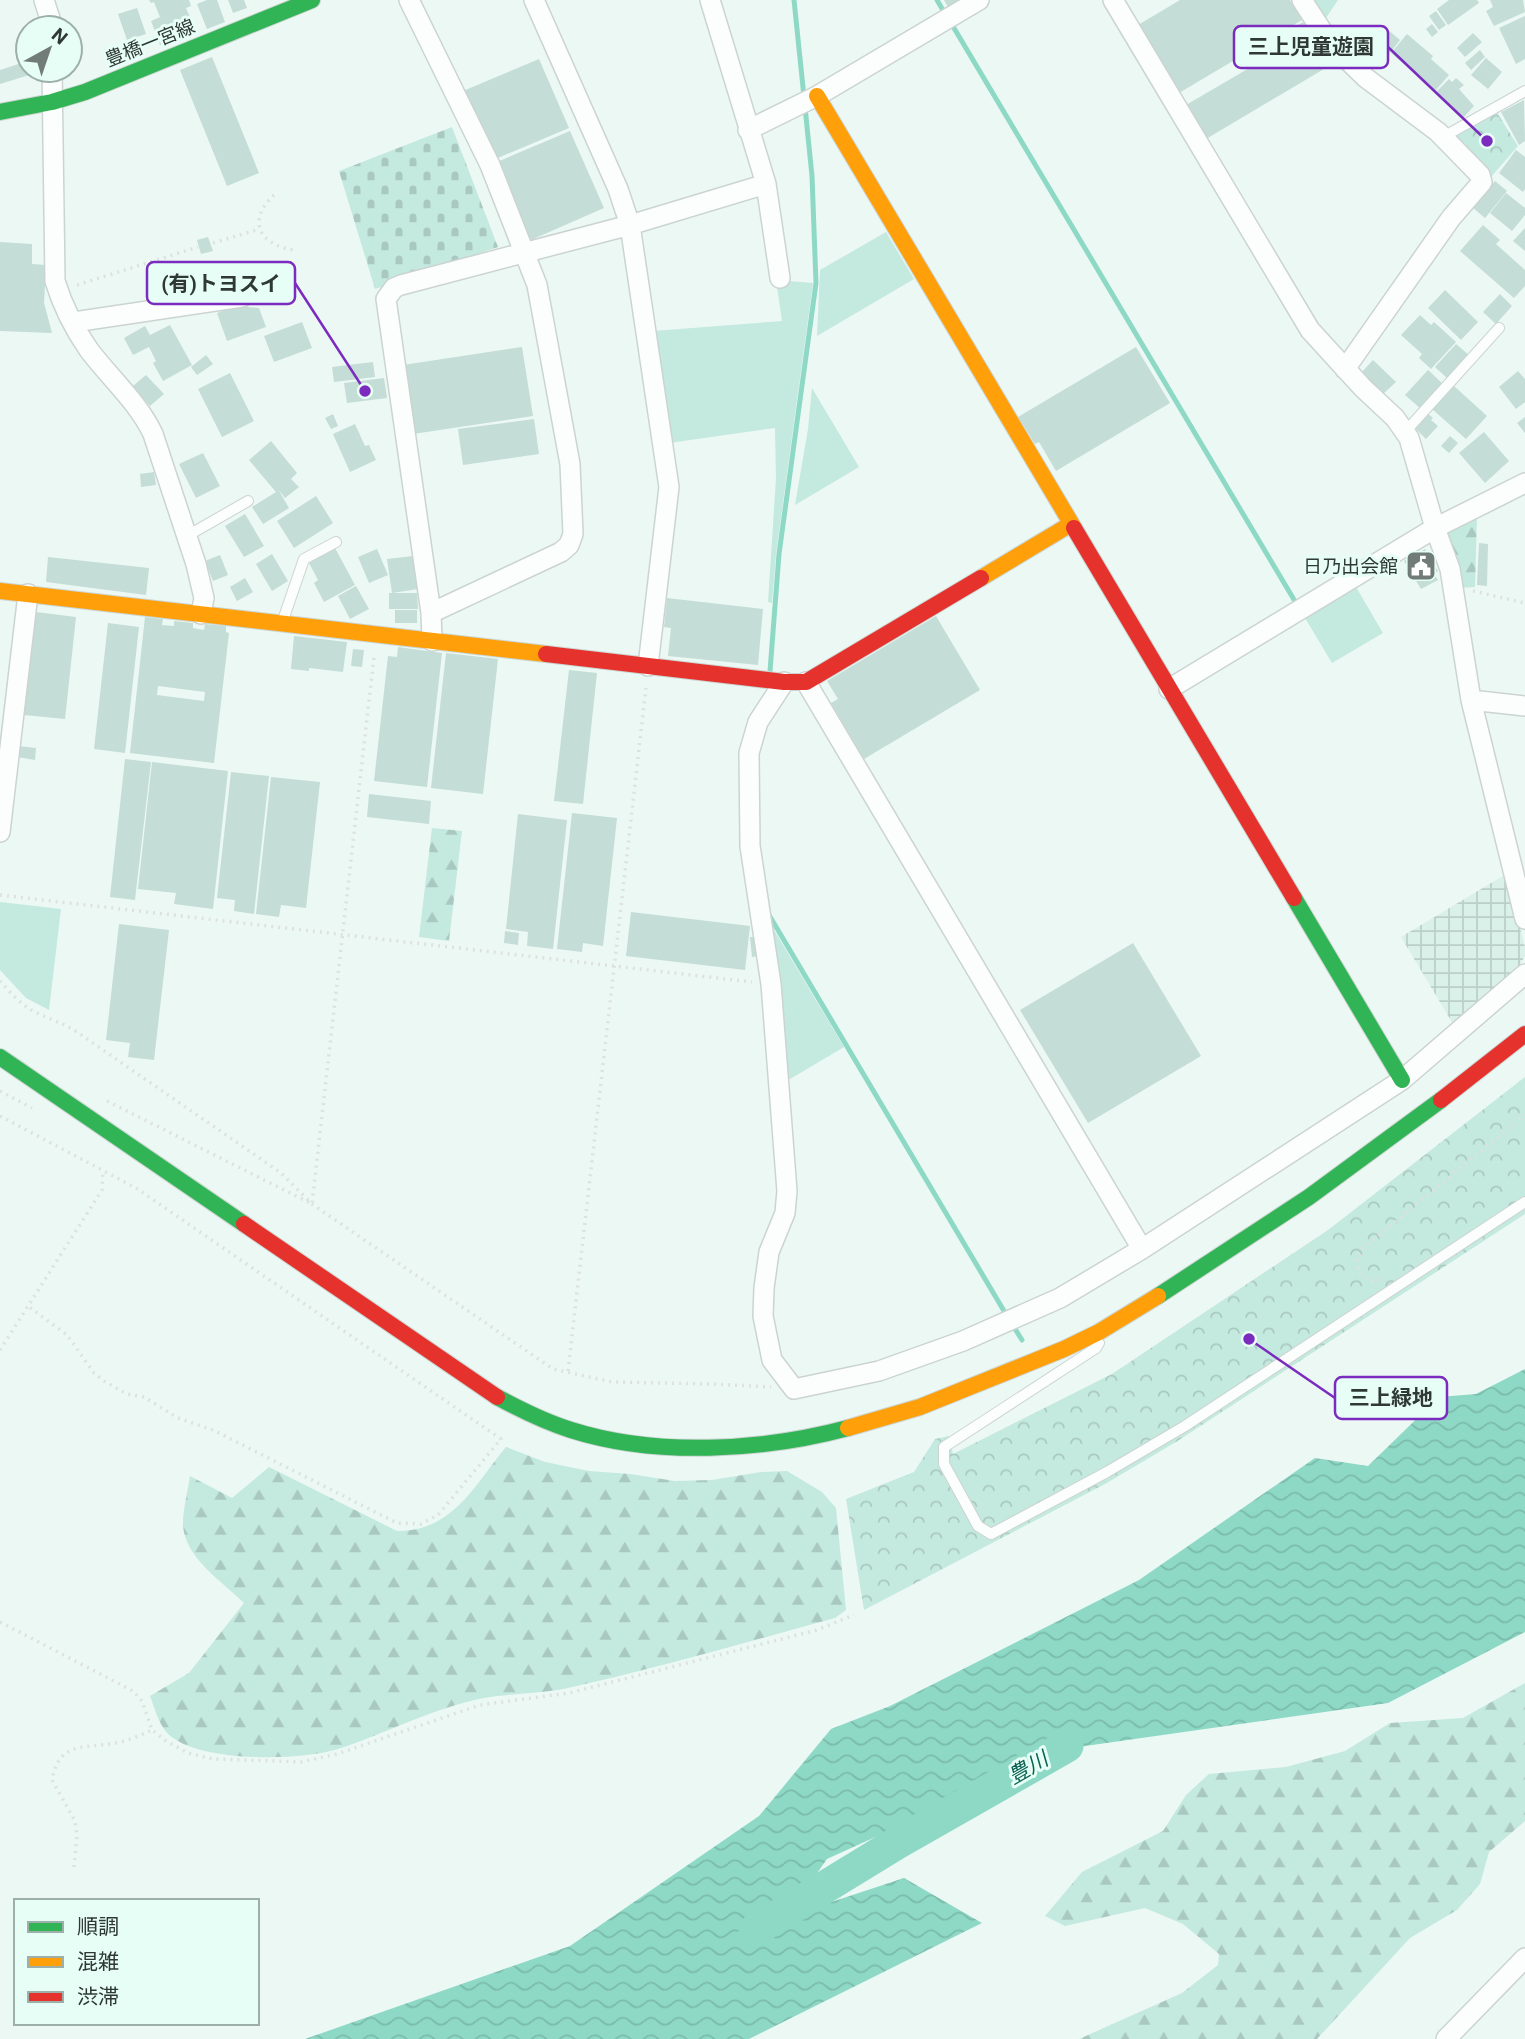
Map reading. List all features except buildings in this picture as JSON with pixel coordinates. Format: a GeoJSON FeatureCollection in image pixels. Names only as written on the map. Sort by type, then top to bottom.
{"type":"FeatureCollection","features":[{"type":"Feature","properties":{"kind":"street","name":"豊橋一宮線"},"geometry":{"type":"LineString","coordinates":[[0,112],[52,102],[97,87],[312,0]]}},
{"type":"Feature","properties":{"kind":"street"},"geometry":{"type":"LineString","coordinates":[[409,0],[490,165],[537,285],[566,436],[573,534],[569,545],[561,552],[431,612]]}},
{"type":"Feature","properties":{"kind":"street"},"geometry":{"type":"LineString","coordinates":[[534,0],[618,189],[630,225],[669,487],[648,666]]}},
{"type":"Feature","properties":{"kind":"street"},"geometry":{"type":"LineString","coordinates":[[710,0],[766,184],[780,278]]}},
{"type":"Feature","properties":{"kind":"street"},"geometry":{"type":"LineString","coordinates":[[748,130],[817,96],[979,0]]}},
{"type":"Feature","properties":{"kind":"street"},"geometry":{"type":"LineString","coordinates":[[1113,0],[1310,330],[1395,418],[1405,432],[1450,569],[1471,700],[1525,919]]}},
{"type":"Feature","properties":{"kind":"street"},"geometry":{"type":"LineString","coordinates":[[1302,0],[1329,43],[1366,78],[1443,136],[1480,175],[1482,182],[1451,218],[1345,369]]}},
{"type":"Feature","properties":{"kind":"street"},"geometry":{"type":"LineString","coordinates":[[52,84],[55,281],[61,301],[88,348],[145,416],[160,451],[187,536],[204,598],[201,614]]}},
{"type":"Feature","properties":{"kind":"street"},"geometry":{"type":"LineString","coordinates":[[817,96],[1402,1080]]}},
{"type":"Feature","properties":{"kind":"street"},"geometry":{"type":"LineString","coordinates":[[432,641],[431,612],[386,299],[394,288],[630,225],[766,184]]}},
{"type":"Feature","properties":{"kind":"street"},"geometry":{"type":"LineString","coordinates":[[74,321],[242,297]]}},
{"type":"Feature","properties":{"kind":"street"},"geometry":{"type":"LineString","coordinates":[[1169,688],[1435,528],[1525,483]]}},
{"type":"Feature","properties":{"kind":"street"},"geometry":{"type":"LineString","coordinates":[[0,591],[784,682],[806,682],[1071,524]]}},
{"type":"Feature","properties":{"kind":"street"},"geometry":{"type":"LineString","coordinates":[[0,832],[27,594]]}},
{"type":"Feature","properties":{"kind":"street"},"geometry":{"type":"LineString","coordinates":[[784,682],[758,722],[749,753],[750,846],[772,984],[787,1191],[785,1213],[769,1252],[764,1288],[764,1317],[772,1360],[794,1389],[878,1371],[963,1341],[1060,1298],[1142,1249],[1402,1080],[1525,974]]}},
{"type":"Feature","properties":{"kind":"street"},"geometry":{"type":"LineString","coordinates":[[806,682],[1142,1249]]}},
{"type":"Feature","properties":{"kind":"street"},"geometry":{"type":"LineString","coordinates":[[1471,700],[1525,706]]}},
{"type":"Feature","properties":{"kind":"street"},"geometry":{"type":"LineString","coordinates":[[0,1057],[498,1397],[560,1427],[592,1436],[641,1444],[730,1448],[778,1444],[827,1435],[961,1392],[1098,1332],[1244,1243],[1425,1114],[1525,1034]]}},
{"type":"Feature","properties":{"kind":"street"},"geometry":{"type":"LineString","coordinates":[[1446,2039],[1525,1958]]}},
{"type":"Feature","properties":{"kind":"lane"},"geometry":{"type":"LineString","coordinates":[[1443,136],[1525,91]]}},
{"type":"Feature","properties":{"kind":"lane"},"geometry":{"type":"LineString","coordinates":[[1405,432],[1500,328]]}},
{"type":"Feature","properties":{"kind":"lane"},"geometry":{"type":"LineString","coordinates":[[187,536],[248,501]]}},
{"type":"Feature","properties":{"kind":"lane"},"geometry":{"type":"LineString","coordinates":[[282,623],[304,559],[336,542]]}},
{"type":"Feature","properties":{"kind":"lane"},"geometry":{"type":"LineString","coordinates":[[1098,1332],[1099,1341],[1096,1348],[943,1449],[944,1464],[978,1526],[991,1534],[1107,1472],[1185,1426],[1525,1202]]}},
{"type":"Feature","properties":{"kind":"path"},"geometry":{"type":"LineString","coordinates":[[274,195],[265,203],[261,212],[260,229],[271,243],[294,250]]}},
{"type":"Feature","properties":{"kind":"path"},"geometry":{"type":"LineString","coordinates":[[213,243],[260,229]]}},
{"type":"Feature","properties":{"kind":"path"},"geometry":{"type":"LineString","coordinates":[[58,290],[198,247]]}},
{"type":"Feature","properties":{"kind":"path"},"geometry":{"type":"LineString","coordinates":[[1454,593],[1468,590],[1525,603]]}},
{"type":"Feature","properties":{"kind":"path"},"geometry":{"type":"LineString","coordinates":[[312,1204],[377,634]]}},
{"type":"Feature","properties":{"kind":"path"},"geometry":{"type":"LineString","coordinates":[[568,1371],[648,666]]}},
{"type":"Feature","properties":{"kind":"path"},"geometry":{"type":"LineString","coordinates":[[0,895],[772,984]]}},
{"type":"Feature","properties":{"kind":"path"},"geometry":{"type":"LineString","coordinates":[[0,981],[35,1012],[71,1027],[281,1173],[312,1204]]}},
{"type":"Feature","properties":{"kind":"path"},"geometry":{"type":"LineString","coordinates":[[101,1098],[312,1204],[553,1369],[612,1382],[794,1389]]}},
{"type":"Feature","properties":{"kind":"path"},"geometry":{"type":"LineString","coordinates":[[1384,1278],[1370,1282],[1360,1274],[1357,1260],[1361,1250],[1525,1115]]}},
{"type":"Feature","properties":{"kind":"path"},"geometry":{"type":"LineString","coordinates":[[0,1116],[136,1188],[501,1439],[438,1515],[421,1524],[397,1523],[213,1430],[178,1418],[144,1397],[127,1394],[104,1381],[94,1373],[66,1335],[28,1306]]}},
{"type":"Feature","properties":{"kind":"path"},"geometry":{"type":"LineString","coordinates":[[0,1350],[102,1190],[103,1172]]}},
{"type":"Feature","properties":{"kind":"path"},"geometry":{"type":"LineString","coordinates":[[0,1622],[133,1691],[142,1701],[152,1731],[187,1752],[214,1759],[301,1762],[337,1754],[480,1705],[569,1693],[817,1630],[854,1615]]}},
{"type":"Feature","properties":{"kind":"path"},"geometry":{"type":"LineString","coordinates":[[74,1867],[77,1835],[70,1808],[52,1780],[55,1764],[63,1755],[80,1747],[116,1743],[152,1731]]}},
{"type":"Feature","properties":{"kind":"shaded area"},"geometry":{"type":"Polygon","coordinates":[[[1506,874],[1525,956],[1519,966],[1453,1024],[1401,937],[1506,874]]]}},
{"type":"Feature","properties":{"kind":"green space"},"geometry":{"type":"Polygon","coordinates":[[[1308,0],[1338,0],[1322,24],[1308,0]]]}},
{"type":"Feature","properties":{"kind":"green space"},"geometry":{"type":"Polygon","coordinates":[[[1496,111],[1518,146],[1491,177],[1454,135],[1496,111]]]}},
{"type":"Feature","properties":{"kind":"green space"},"geometry":{"type":"Polygon","coordinates":[[[452,127],[498,247],[375,289],[339,171],[452,127]]]}},
{"type":"Feature","properties":{"kind":"green space"},"geometry":{"type":"Polygon","coordinates":[[[886,232],[914,279],[817,336],[820,270],[886,232]]]}},
{"type":"Feature","properties":{"kind":"green space"},"geometry":{"type":"Polygon","coordinates":[[[776,280],[813,283],[776,554],[772,603],[768,602],[776,479],[775,428],[669,443],[653,331],[782,321],[776,280]]]}},
{"type":"Feature","properties":{"kind":"green space"},"geometry":{"type":"Polygon","coordinates":[[[812,388],[859,467],[795,505],[808,429],[812,388]]]}},
{"type":"Feature","properties":{"kind":"green space"},"geometry":{"type":"Polygon","coordinates":[[[1477,516],[1475,587],[1458,588],[1443,533],[1477,516]]]}},
{"type":"Feature","properties":{"kind":"green space"},"geometry":{"type":"Polygon","coordinates":[[[1356,587],[1383,633],[1332,663],[1305,618],[1356,587]]]}},
{"type":"Feature","properties":{"kind":"green space"},"geometry":{"type":"Polygon","coordinates":[[[432,828],[462,831],[449,941],[419,937],[432,828]]]}},
{"type":"Feature","properties":{"kind":"green space"},"geometry":{"type":"Polygon","coordinates":[[[0,902],[61,909],[49,1010],[26,998],[0,970],[0,902]]]}},
{"type":"Feature","properties":{"kind":"green space"},"geometry":{"type":"Polygon","coordinates":[[[765,915],[844,1047],[785,1082],[765,915]]]}},
{"type":"Feature","properties":{"kind":"green space"},"geometry":{"type":"Polygon","coordinates":[[[1525,1077],[1525,1214],[1176,1442],[1105,1484],[864,1610],[846,1499],[914,1472],[935,1439],[949,1436],[953,1454],[1112,1374],[1328,1230],[1525,1077]]]}},
{"type":"Feature","properties":{"kind":"green space"},"geometry":{"type":"Polygon","coordinates":[[[506,1447],[545,1462],[589,1471],[675,1481],[712,1480],[761,1472],[787,1471],[822,1492],[836,1508],[846,1610],[835,1618],[602,1680],[558,1690],[494,1696],[465,1702],[356,1743],[321,1753],[275,1757],[225,1755],[183,1743],[168,1734],[159,1721],[150,1696],[189,1673],[244,1603],[204,1567],[189,1545],[183,1520],[190,1476],[232,1498],[269,1467],[397,1531],[433,1524],[447,1515],[472,1491],[506,1447]]]}},
{"type":"Feature","properties":{"kind":"green space"},"geometry":{"type":"Polygon","coordinates":[[[1525,1683],[1525,1821],[1489,1852],[1480,1884],[1457,1910],[1410,1938],[1317,2039],[1079,2039],[1182,1993],[1218,1965],[1219,1954],[1183,1924],[1145,1908],[1065,1926],[1045,1916],[1082,1872],[1163,1831],[1186,1795],[1209,1774],[1286,1767],[1345,1751],[1390,1723],[1463,1718],[1525,1683]]]}},
{"type":"Feature","properties":{"kind":"water"},"geometry":{"type":"Polygon","coordinates":[[[1525,1369],[1525,1632],[1388,1703],[1071,1748],[827,1859],[786,1917],[904,1878],[982,1923],[749,2039],[305,2039],[570,1946],[759,1816],[831,1729],[890,1706],[1139,1580],[1315,1458],[1368,1466],[1439,1397],[1476,1394],[1525,1369]]]}},
{"type":"Feature","properties":{"kind":"waterway"},"geometry":{"type":"LineString","coordinates":[[794,0],[804,97]]}},
{"type":"Feature","properties":{"kind":"waterway"},"geometry":{"type":"LineString","coordinates":[[937,0],[944,12]]}},
{"type":"Feature","properties":{"kind":"waterway"},"geometry":{"type":"LineString","coordinates":[[951,23],[1296,603]]}},
{"type":"Feature","properties":{"kind":"waterway"},"geometry":{"type":"LineString","coordinates":[[770,671],[779,554],[816,283],[812,176],[805,107]]}},
{"type":"Feature","properties":{"kind":"waterway"},"geometry":{"type":"LineString","coordinates":[[769,915],[1007,1316]]}},
{"type":"Feature","properties":{"kind":"waterway"},"geometry":{"type":"LineString","coordinates":[[1012,1324],[1022,1340]]}},
{"type":"Feature","properties":{"kind":"waterway","name":"豊川"},"geometry":{"type":"LineString","coordinates":[[755,1930],[897,1843],[1067,1746]]}},
{"type":"Feature","properties":{"kind":"traffic: fast"},"geometry":{"type":"LineString","coordinates":[[0,112],[52,102],[85,92],[312,0]]}},
{"type":"Feature","properties":{"kind":"traffic: fast"},"geometry":{"type":"LineString","coordinates":[[1294,898],[1402,1080]]}},
{"type":"Feature","properties":{"kind":"traffic: fast"},"geometry":{"type":"LineString","coordinates":[[0,1057],[244,1224]]}},
{"type":"Feature","properties":{"kind":"traffic: fast"},"geometry":{"type":"LineString","coordinates":[[1158,1296],[1309,1197],[1441,1100]]}},
{"type":"Feature","properties":{"kind":"traffic: fast"},"geometry":{"type":"LineString","coordinates":[[497,1397],[561,1427],[604,1439],[638,1444],[709,1448],[745,1446],[815,1436],[848,1428]]}},
{"type":"Feature","properties":{"kind":"traffic: slow"},"geometry":{"type":"LineString","coordinates":[[817,96],[1074,528]]}},
{"type":"Feature","properties":{"kind":"traffic: slow"},"geometry":{"type":"LineString","coordinates":[[981,578],[1071,524]]}},
{"type":"Feature","properties":{"kind":"traffic: slow"},"geometry":{"type":"LineString","coordinates":[[0,591],[546,654]]}},
{"type":"Feature","properties":{"kind":"traffic: slow"},"geometry":{"type":"LineString","coordinates":[[848,1428],[920,1407],[1064,1349],[1099,1332],[1158,1296]]}},
{"type":"Feature","properties":{"kind":"traffic: jam"},"geometry":{"type":"LineString","coordinates":[[1074,528],[1294,898]]}},
{"type":"Feature","properties":{"kind":"traffic: jam"},"geometry":{"type":"LineString","coordinates":[[546,654],[784,682],[806,682],[981,578]]}},
{"type":"Feature","properties":{"kind":"traffic: jam"},"geometry":{"type":"LineString","coordinates":[[1441,1100],[1525,1034]]}},
{"type":"Feature","properties":{"kind":"traffic: jam"},"geometry":{"type":"LineString","coordinates":[[244,1224],[497,1397]]}},
{"type":"Feature","properties":{"kind":"place","name":"三上児童遊園"},"geometry":{"type":"Point","coordinates":[1487,141]}},
{"type":"Feature","properties":{"kind":"place","name":"(有)トヨスイ"},"geometry":{"type":"Point","coordinates":[365,391]}},
{"type":"Feature","properties":{"kind":"place","name":"日乃出会館"},"geometry":{"type":"Point","coordinates":[1421,566]}},
{"type":"Feature","properties":{"kind":"place","name":"三上緑地"},"geometry":{"type":"Point","coordinates":[1249,1339]}}]}
